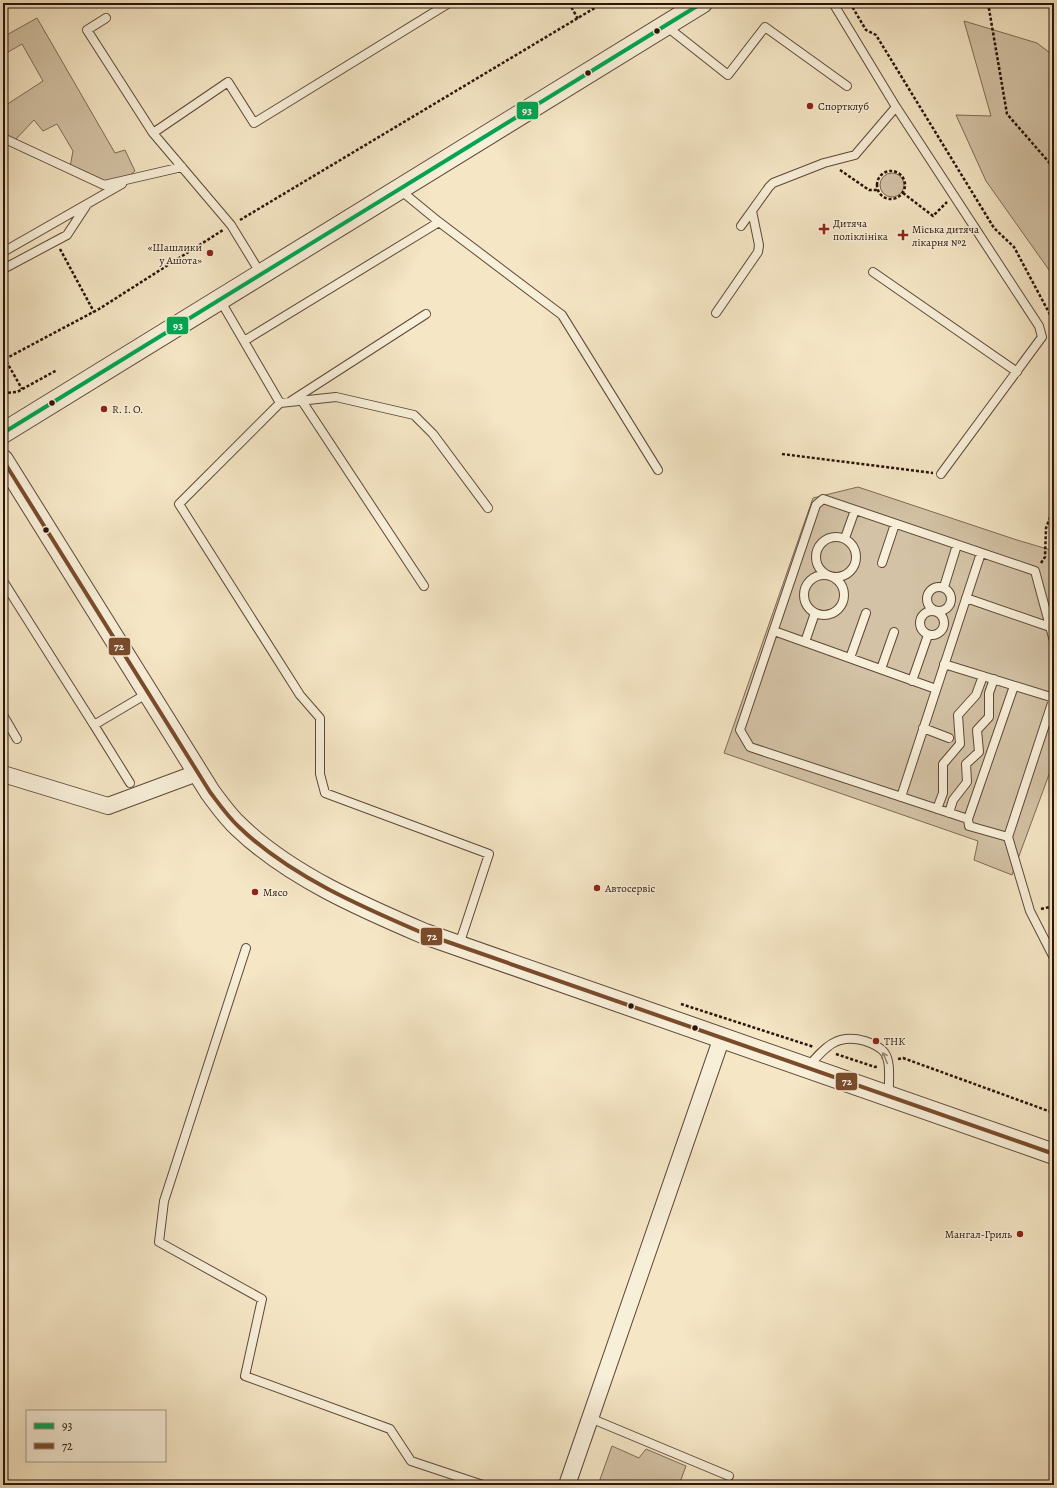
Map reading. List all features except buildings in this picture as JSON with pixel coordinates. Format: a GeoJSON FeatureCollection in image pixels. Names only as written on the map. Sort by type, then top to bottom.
{"type":"FeatureCollection","features":[{"type":"Feature","properties":{"kind":"street"},"geometry":{"type":"LineString","coordinates":[[3,433],[702,3]]}},
{"type":"Feature","properties":{"kind":"street"},"geometry":{"type":"LineString","coordinates":[[3,460],[197,773],[210,792],[238,826],[270,853],[321,884],[369,910],[425,934],[1054,1154]]}},
{"type":"Feature","properties":{"kind":"street"},"geometry":{"type":"LineString","coordinates":[[3,774],[108,806],[197,773]]}},
{"type":"Feature","properties":{"kind":"street"},"geometry":{"type":"LineString","coordinates":[[567,1485],[722,1037]]}},
{"type":"Feature","properties":{"kind":"lane"},"geometry":{"type":"LineString","coordinates":[[153,133],[228,82],[254,123],[449,3]]}},
{"type":"Feature","properties":{"kind":"lane"},"geometry":{"type":"LineString","coordinates":[[833,3],[896,107],[1039,326],[1042,337],[941,474]]}},
{"type":"Feature","properties":{"kind":"lane"},"geometry":{"type":"LineString","coordinates":[[106,18],[87,30],[153,133],[231,225],[261,274]]}},
{"type":"Feature","properties":{"kind":"lane"},"geometry":{"type":"LineString","coordinates":[[666,26],[728,76],[765,28],[847,86]]}},
{"type":"Feature","properties":{"kind":"lane"},"geometry":{"type":"LineString","coordinates":[[741,226],[769,187],[774,183],[824,163],[855,154],[896,107]]}},
{"type":"Feature","properties":{"kind":"lane"},"geometry":{"type":"LineString","coordinates":[[3,138],[104,186],[182,167]]}},
{"type":"Feature","properties":{"kind":"lane"},"geometry":{"type":"LineString","coordinates":[[3,252],[131,179]]}},
{"type":"Feature","properties":{"kind":"lane"},"geometry":{"type":"LineString","coordinates":[[399,190],[562,315],[658,470]]}},
{"type":"Feature","properties":{"kind":"lane"},"geometry":{"type":"LineString","coordinates":[[7,267],[67,235],[88,203]]}},
{"type":"Feature","properties":{"kind":"lane"},"geometry":{"type":"LineString","coordinates":[[716,313],[758,252],[759,245],[752,211]]}},
{"type":"Feature","properties":{"kind":"lane"},"geometry":{"type":"LineString","coordinates":[[244,341],[439,222]]}},
{"type":"Feature","properties":{"kind":"lane"},"geometry":{"type":"LineString","coordinates":[[873,272],[1017,372]]}},
{"type":"Feature","properties":{"kind":"lane"},"geometry":{"type":"LineString","coordinates":[[220,300],[280,403]]}},
{"type":"Feature","properties":{"kind":"lane"},"geometry":{"type":"LineString","coordinates":[[289,402],[426,314]]}},
{"type":"Feature","properties":{"kind":"lane"},"geometry":{"type":"LineString","coordinates":[[459,945],[488,854],[325,793],[320,774],[320,718],[300,695],[180,504],[280,403],[336,397],[414,415],[433,434],[488,508]]}},
{"type":"Feature","properties":{"kind":"lane"},"geometry":{"type":"LineString","coordinates":[[302,401],[424,586]]}},
{"type":"Feature","properties":{"kind":"lane"},"geometry":{"type":"LineString","coordinates":[[968,819],[750,747],[740,730],[816,505],[823,499],[1035,571],[1054,641]]}},
{"type":"Feature","properties":{"kind":"lane"},"geometry":{"type":"LineString","coordinates":[[845,538],[855,510]]}},
{"type":"Feature","properties":{"kind":"lane"},"geometry":{"type":"LineString","coordinates":[[882,563],[895,524]]}},
{"type":"Feature","properties":{"kind":"lane"},"geometry":{"type":"LineString","coordinates":[[832,576],[825,575],[817,564],[816,550],[825,539],[831,537],[845,538],[854,547],[856,560],[850,572],[845,576],[832,576],[819,575],[812,578],[805,589],[805,603],[815,613],[828,614],[839,608],[842,602],[843,590],[837,580],[832,576]]}},
{"type":"Feature","properties":{"kind":"lane"},"geometry":{"type":"LineString","coordinates":[[944,587],[957,545]]}},
{"type":"Feature","properties":{"kind":"lane"},"geometry":{"type":"LineString","coordinates":[[901,797],[981,553]]}},
{"type":"Feature","properties":{"kind":"lane"},"geometry":{"type":"LineString","coordinates":[[3,581],[130,783]]}},
{"type":"Feature","properties":{"kind":"lane"},"geometry":{"type":"LineString","coordinates":[[937,612],[930,607],[927,595],[936,587],[944,587],[950,592],[952,600],[948,608],[937,612],[925,613],[920,619],[922,630],[928,635],[936,635],[943,630],[943,617],[937,612]]}},
{"type":"Feature","properties":{"kind":"lane"},"geometry":{"type":"LineString","coordinates":[[966,598],[1050,627]]}},
{"type":"Feature","properties":{"kind":"lane"},"geometry":{"type":"LineString","coordinates":[[850,658],[866,612]]}},
{"type":"Feature","properties":{"kind":"lane"},"geometry":{"type":"LineString","coordinates":[[805,642],[815,613]]}},
{"type":"Feature","properties":{"kind":"lane"},"geometry":{"type":"LineString","coordinates":[[774,631],[936,690]]}},
{"type":"Feature","properties":{"kind":"lane"},"geometry":{"type":"LineString","coordinates":[[881,669],[894,632]]}},
{"type":"Feature","properties":{"kind":"lane"},"geometry":{"type":"LineString","coordinates":[[912,681],[928,635]]}},
{"type":"Feature","properties":{"kind":"lane"},"geometry":{"type":"LineString","coordinates":[[944,664],[1054,698],[1008,837],[1030,911],[1054,958]]}},
{"type":"Feature","properties":{"kind":"lane"},"geometry":{"type":"LineString","coordinates":[[938,809],[943,793],[943,764],[960,744],[958,715],[976,695],[983,676]]}},
{"type":"Feature","properties":{"kind":"lane"},"geometry":{"type":"LineString","coordinates":[[949,813],[952,800],[967,782],[966,764],[979,752],[977,730],[989,717],[989,693],[994,679]]}},
{"type":"Feature","properties":{"kind":"lane"},"geometry":{"type":"LineString","coordinates":[[1008,837],[969,826],[968,819],[1014,686]]}},
{"type":"Feature","properties":{"kind":"lane"},"geometry":{"type":"LineString","coordinates":[[94,725],[148,693]]}},
{"type":"Feature","properties":{"kind":"lane"},"geometry":{"type":"LineString","coordinates":[[3,715],[17,739]]}},
{"type":"Feature","properties":{"kind":"lane"},"geometry":{"type":"LineString","coordinates":[[923,728],[949,738]]}},
{"type":"Feature","properties":{"kind":"lane"},"geometry":{"type":"LineString","coordinates":[[246,948],[164,1201],[159,1242],[262,1299],[245,1376],[390,1429],[411,1461],[483,1485]]}},
{"type":"Feature","properties":{"kind":"lane"},"geometry":{"type":"LineString","coordinates":[[808,1067],[822,1050],[843,1038],[855,1038],[872,1043],[884,1052],[888,1063],[889,1096]]}},
{"type":"Feature","properties":{"kind":"lane"},"geometry":{"type":"LineString","coordinates":[[590,1418],[729,1476]]}},
{"type":"Feature","properties":{"kind":"path"},"geometry":{"type":"LineString","coordinates":[[569,3],[578,18]]}},
{"type":"Feature","properties":{"kind":"path"},"geometry":{"type":"LineString","coordinates":[[22,389],[4,359],[94,312],[231,225],[603,3]]}},
{"type":"Feature","properties":{"kind":"path"},"geometry":{"type":"LineString","coordinates":[[850,3],[866,30],[876,35],[994,228],[1014,247],[1054,322]]}},
{"type":"Feature","properties":{"kind":"path"},"geometry":{"type":"LineString","coordinates":[[988,3],[1007,114],[1054,168]]}},
{"type":"Feature","properties":{"kind":"path"},"geometry":{"type":"LineString","coordinates":[[840,170],[869,190],[878,190]]}},
{"type":"Feature","properties":{"kind":"path"},"geometry":{"type":"LineString","coordinates":[[889,170],[902,175],[905,180],[905,189],[896,199],[882,196],[878,190],[877,183],[881,175],[889,170]]}},
{"type":"Feature","properties":{"kind":"path"},"geometry":{"type":"LineString","coordinates":[[903,193],[933,216],[954,195]]}},
{"type":"Feature","properties":{"kind":"path"},"geometry":{"type":"LineString","coordinates":[[55,242],[94,312]]}},
{"type":"Feature","properties":{"kind":"path"},"geometry":{"type":"LineString","coordinates":[[3,393],[17,392],[57,370]]}},
{"type":"Feature","properties":{"kind":"path"},"geometry":{"type":"LineString","coordinates":[[782,454],[941,474]]}},
{"type":"Feature","properties":{"kind":"path"},"geometry":{"type":"LineString","coordinates":[[1035,571],[1045,557],[1046,528],[1054,507],[1051,494],[1054,484]]}},
{"type":"Feature","properties":{"kind":"path"},"geometry":{"type":"LineString","coordinates":[[1030,911],[1054,906]]}},
{"type":"Feature","properties":{"kind":"path"},"geometry":{"type":"LineString","coordinates":[[681,1004],[875,1067],[903,1058],[1054,1113]]}},
{"type":"Feature","properties":{"kind":"shaded area"},"geometry":{"type":"Polygon","coordinates":[[[37,18],[115,153],[125,150],[135,171],[126,178],[104,184],[70,167],[73,151],[57,124],[43,131],[34,120],[15,140],[3,135],[3,107],[43,81],[22,44],[3,55],[3,37],[37,18]]]}},
{"type":"Feature","properties":{"kind":"shaded area"},"geometry":{"type":"Polygon","coordinates":[[[964,21],[1037,43],[1054,56],[1054,277],[986,181],[956,115],[991,116],[964,21]]]}},
{"type":"Feature","properties":{"kind":"shaded area"},"geometry":{"type":"Polygon","coordinates":[[[892,173],[900,177],[904,185],[900,193],[892,197],[884,193],[880,185],[884,177],[892,173]]]}},
{"type":"Feature","properties":{"kind":"shaded area"},"geometry":{"type":"Polygon","coordinates":[[[858,487],[1054,551],[1054,761],[1012,875],[974,860],[978,841],[724,753],[813,498],[858,487]]]}},
{"type":"Feature","properties":{"kind":"shaded area"},"geometry":{"type":"Polygon","coordinates":[[[612,1446],[639,1458],[646,1449],[686,1466],[679,1485],[598,1485],[612,1446]]]}},
{"type":"Feature","properties":{"kind":"transit line","name":"93"},"geometry":{"type":"LineString","coordinates":[[3,433],[702,3]]}},
{"type":"Feature","properties":{"kind":"transit line","name":"72"},"geometry":{"type":"LineString","coordinates":[[3,460],[210,792],[235,823],[259,845],[281,861],[328,889],[425,934],[1054,1154]]}},
{"type":"Feature","properties":{"kind":"place","name":"Спортклуб"},"geometry":{"type":"Point","coordinates":[810,106]}},
{"type":"Feature","properties":{"kind":"place","name":"Дитяча поліклініка"},"geometry":{"type":"Point","coordinates":[824,229]}},
{"type":"Feature","properties":{"kind":"place","name":"Міська дитяча лікарня №2"},"geometry":{"type":"Point","coordinates":[903,235]}},
{"type":"Feature","properties":{"kind":"place","name":"«Шашлики у Ашота»"},"geometry":{"type":"Point","coordinates":[210,253]}},
{"type":"Feature","properties":{"kind":"place","name":"R. I. O."},"geometry":{"type":"Point","coordinates":[104,409]}},
{"type":"Feature","properties":{"kind":"place","name":"Автосервіс"},"geometry":{"type":"Point","coordinates":[597,888]}},
{"type":"Feature","properties":{"kind":"place","name":"Мясо"},"geometry":{"type":"Point","coordinates":[255,892]}},
{"type":"Feature","properties":{"kind":"place","name":"ТНК"},"geometry":{"type":"Point","coordinates":[876,1041]}},
{"type":"Feature","properties":{"kind":"place","name":"Мангал-Гриль"},"geometry":{"type":"Point","coordinates":[1020,1234]}}]}
